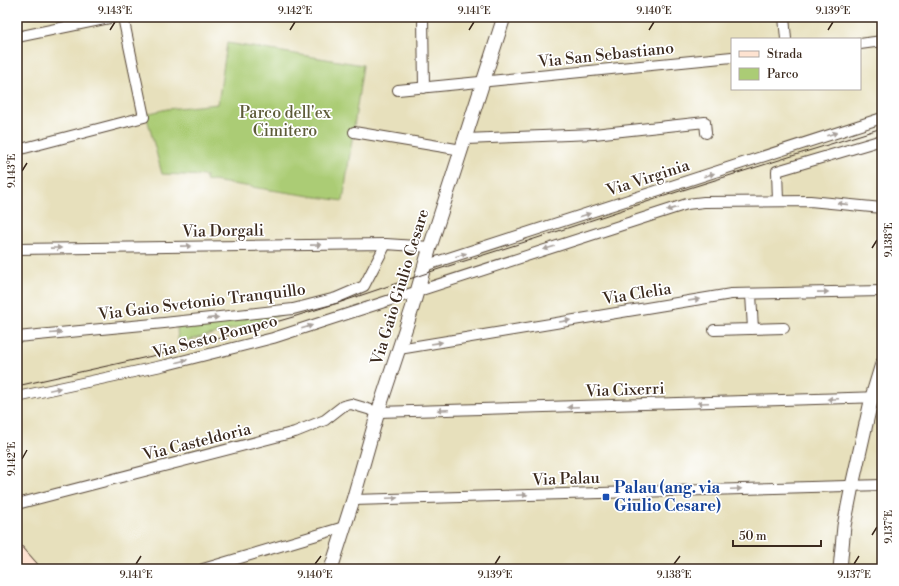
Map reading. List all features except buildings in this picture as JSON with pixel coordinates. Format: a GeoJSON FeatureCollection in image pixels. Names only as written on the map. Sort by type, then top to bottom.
{"type":"FeatureCollection","features":[{"type":"Feature","properties":{"kind":"main road"},"geometry":{"type":"LineString","coordinates":[[17,552],[32,569]]}},
{"type":"Feature","properties":{"kind":"street"},"geometry":{"type":"LineString","coordinates":[[17,37],[114,17]]}},
{"type":"Feature","properties":{"kind":"street"},"geometry":{"type":"LineString","coordinates":[[17,150],[144,117],[123,17]]}},
{"type":"Feature","properties":{"kind":"street"},"geometry":{"type":"LineString","coordinates":[[423,17],[424,88]]}},
{"type":"Feature","properties":{"kind":"street","name":"Via Gaio Giulio Cesare"},"geometry":{"type":"LineString","coordinates":[[331,569],[353,500],[378,412],[504,17]]}},
{"type":"Feature","properties":{"kind":"street"},"geometry":{"type":"LineString","coordinates":[[784,17],[786,38]]}},
{"type":"Feature","properties":{"kind":"street"},"geometry":{"type":"LineString","coordinates":[[861,44],[882,41]]}},
{"type":"Feature","properties":{"kind":"street","name":"Via San Sebastiano"},"geometry":{"type":"LineString","coordinates":[[398,90],[731,58]]}},
{"type":"Feature","properties":{"kind":"street","name":"Via Virginia"},"geometry":{"type":"LineString","coordinates":[[424,266],[882,118]]}},
{"type":"Feature","properties":{"kind":"street"},"geometry":{"type":"LineString","coordinates":[[354,132],[464,144],[594,134],[705,122],[706,133]]}},
{"type":"Feature","properties":{"kind":"street"},"geometry":{"type":"LineString","coordinates":[[778,201],[777,171],[882,140]]}},
{"type":"Feature","properties":{"kind":"street"},"geometry":{"type":"LineString","coordinates":[[417,292],[687,204],[704,202],[810,201],[882,208]]}},
{"type":"Feature","properties":{"kind":"street","name":"Via Dorgali"},"geometry":{"type":"LineString","coordinates":[[17,249],[386,244],[430,247]]}},
{"type":"Feature","properties":{"kind":"street","name":"Via Gaio Svetonio Tranquillo"},"geometry":{"type":"LineString","coordinates":[[17,337],[293,309],[336,298],[364,286],[386,244]]}},
{"type":"Feature","properties":{"kind":"street","name":"Via Clelia"},"geometry":{"type":"LineString","coordinates":[[399,349],[731,294],[882,291]]}},
{"type":"Feature","properties":{"kind":"street","name":"Via Sesto Pompeo"},"geometry":{"type":"LineString","coordinates":[[17,398],[166,365],[273,338],[417,292]]}},
{"type":"Feature","properties":{"kind":"street"},"geometry":{"type":"LineString","coordinates":[[751,294],[753,329]]}},
{"type":"Feature","properties":{"kind":"street"},"geometry":{"type":"LineString","coordinates":[[714,330],[784,328]]}},
{"type":"Feature","properties":{"kind":"street"},"geometry":{"type":"LineString","coordinates":[[840,569],[844,526],[852,486],[877,397],[882,364]]}},
{"type":"Feature","properties":{"kind":"street","name":"Via Cixerri"},"geometry":{"type":"LineString","coordinates":[[378,412],[877,397]]}},
{"type":"Feature","properties":{"kind":"street","name":"Via Casteldoria"},"geometry":{"type":"LineString","coordinates":[[17,504],[295,432],[325,420],[344,406],[351,404],[378,412]]}},
{"type":"Feature","properties":{"kind":"street","name":"Via Palau"},"geometry":{"type":"LineString","coordinates":[[353,500],[882,485]]}},
{"type":"Feature","properties":{"kind":"street"},"geometry":{"type":"LineString","coordinates":[[203,569],[344,527]]}},
{"type":"Feature","properties":{"kind":"green space","name":"Parco dell'ex Cimitero"},"geometry":{"type":"Polygon","coordinates":[[[227,43],[363,65],[343,201],[206,180],[206,176],[162,174],[146,114],[167,109],[218,104],[227,43]]]}},
{"type":"Feature","properties":{"kind":"green space"},"geometry":{"type":"Polygon","coordinates":[[[286,313],[253,324],[178,343],[177,326],[286,313]]]}},
{"type":"Feature","properties":{"kind":"tram line"},"geometry":{"type":"LineString","coordinates":[[17,386],[179,350],[293,317],[683,190],[882,128]]}},
{"type":"Feature","properties":{"kind":"place","name":"Palau (ang. via Giulio Cesare)"},"geometry":{"type":"Point","coordinates":[606,497]}}]}
